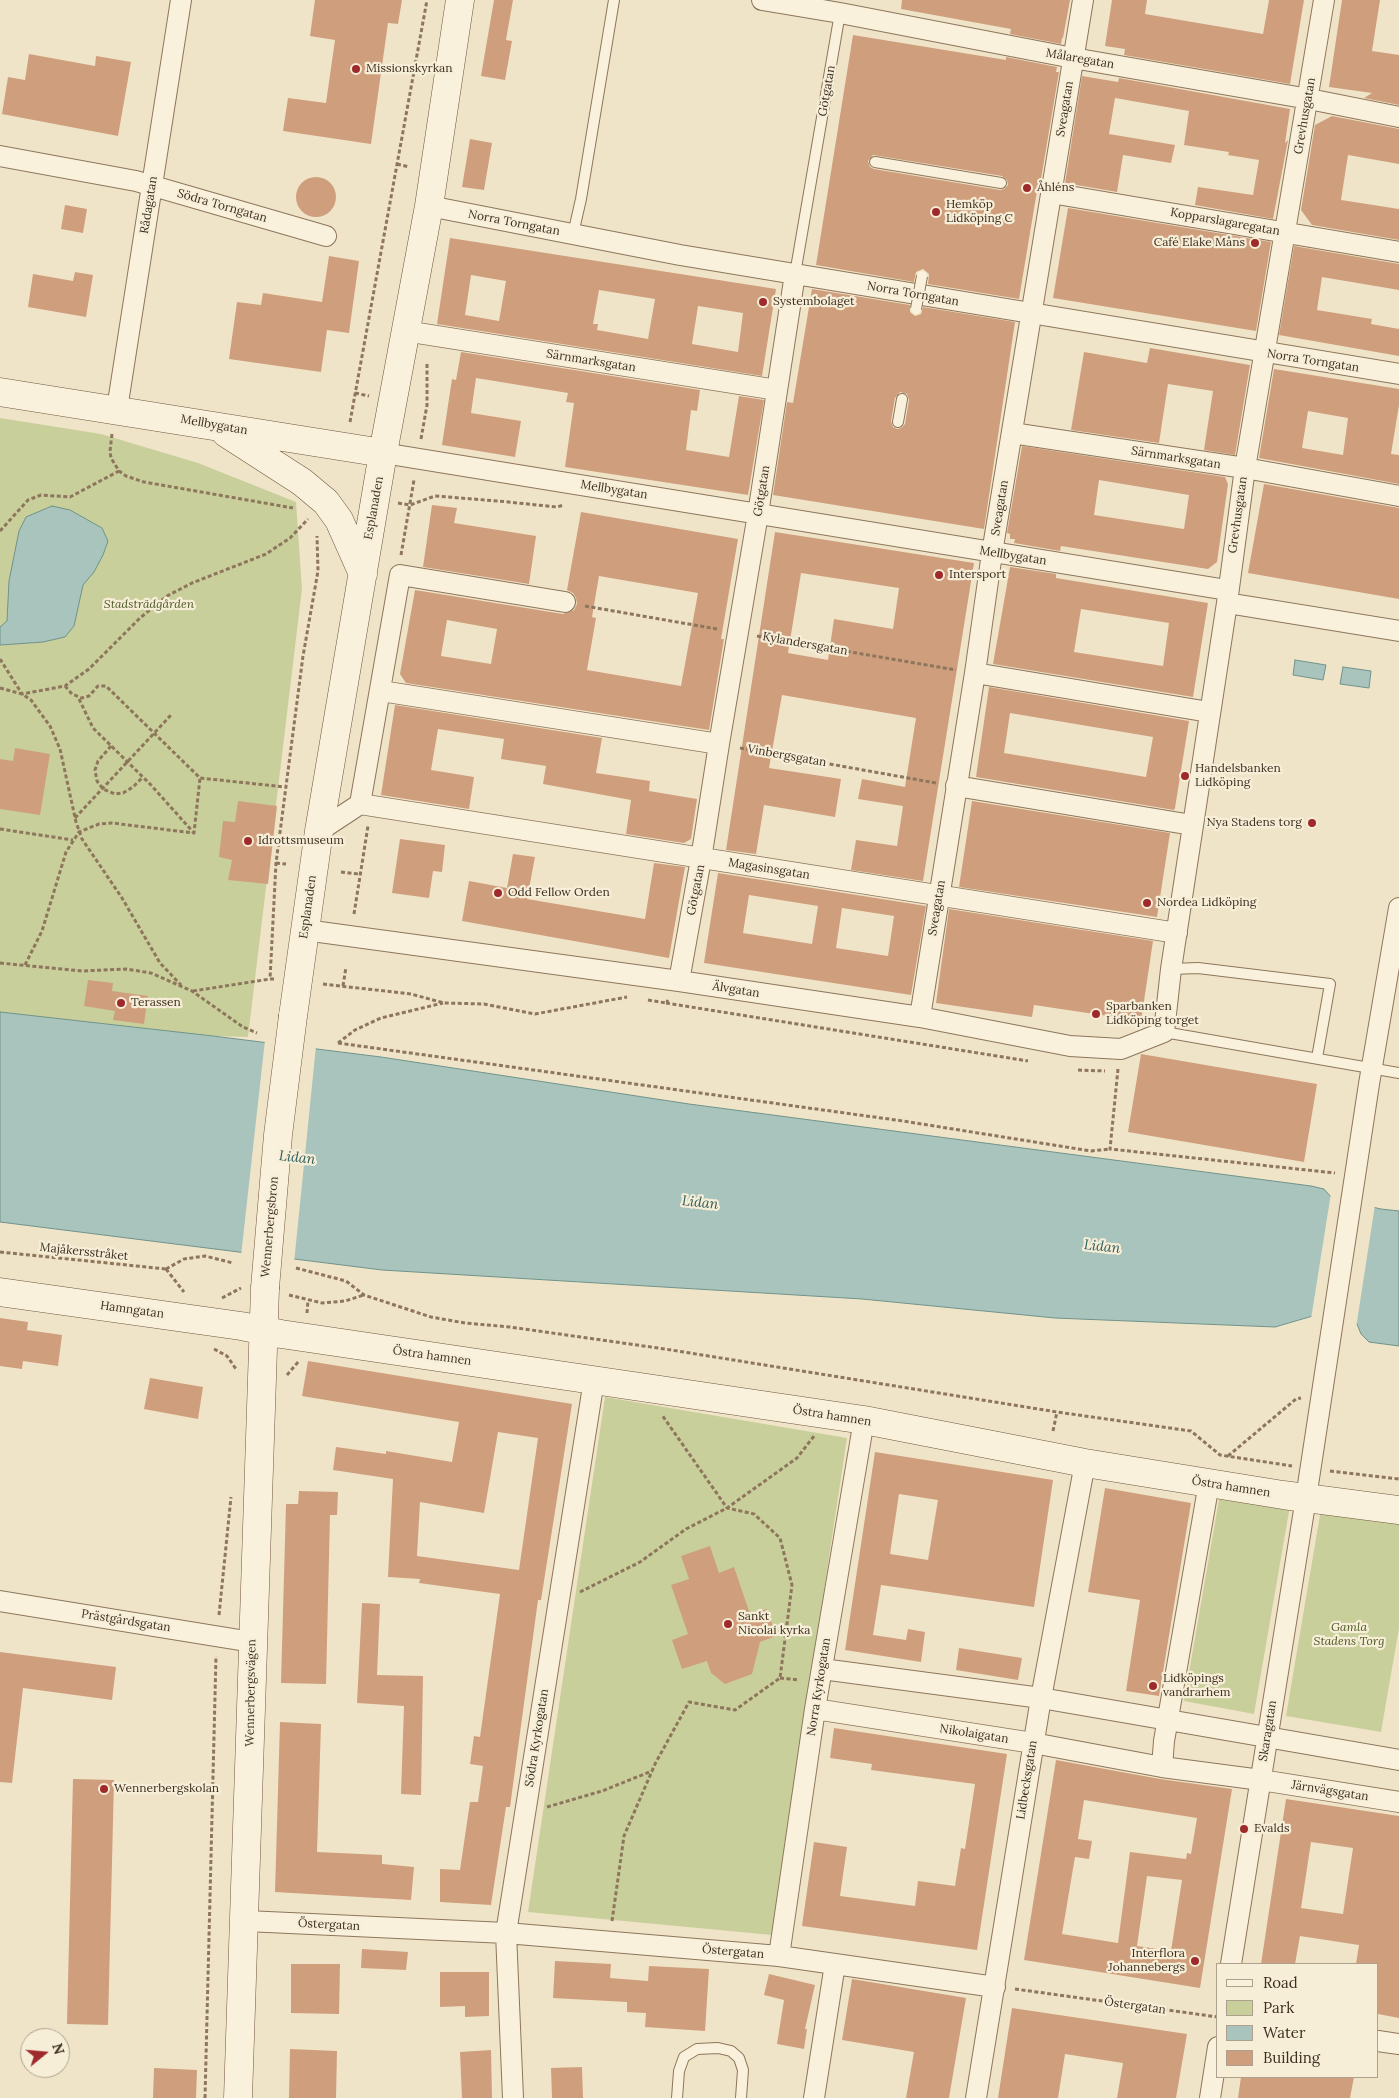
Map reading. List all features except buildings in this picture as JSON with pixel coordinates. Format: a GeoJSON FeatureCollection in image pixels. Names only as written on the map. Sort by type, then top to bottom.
{"type":"FeatureCollection","features":[{"type":"Feature","properties":{"kind":"main road","name":"Esplanaden"},"geometry":{"type":"LineString","coordinates":[[293,1016],[319,831],[383,453],[429,206],[460,0]]}},
{"type":"Feature","properties":{"kind":"main road","name":"Mellbygatan"},"geometry":{"type":"LineString","coordinates":[[0,392],[117,409],[383,453]]}},
{"type":"Feature","properties":{"kind":"main road"},"geometry":{"type":"LineString","coordinates":[[215,426],[302,482],[326,502],[339,520],[363,574]]}},
{"type":"Feature","properties":{"kind":"main road","name":"Wennerbergsbron"},"geometry":{"type":"LineString","coordinates":[[263,1290],[278,1135],[293,1016]]}},
{"type":"Feature","properties":{"kind":"main road","name":"Wennerbergsvägen"},"geometry":{"type":"LineString","coordinates":[[238,2098],[246,1921],[252,1642],[264,1331],[263,1290]]}},
{"type":"Feature","properties":{"kind":"main road","name":"Hamngatan"},"geometry":{"type":"LineString","coordinates":[[0,1292],[241,1326],[264,1331]]}},
{"type":"Feature","properties":{"kind":"main road","name":"Östra hamnen"},"geometry":{"type":"LineString","coordinates":[[264,1331],[864,1420],[1085,1463],[1306,1498],[1399,1510]]}},
{"type":"Feature","properties":{"kind":"street","name":"Rådagatan"},"geometry":{"type":"LineString","coordinates":[[117,409],[181,0]]}},
{"type":"Feature","properties":{"kind":"street","name":"Målaregatan"},"geometry":{"type":"LineString","coordinates":[[762,0],[841,6],[1073,58],[1309,99],[1399,117]]}},
{"type":"Feature","properties":{"kind":"street","name":"Sveagatan"},"geometry":{"type":"LineString","coordinates":[[920,1017],[975,673],[992,553],[1083,0]]}},
{"type":"Feature","properties":{"kind":"street","name":"Grevhusgatan"},"geometry":{"type":"LineString","coordinates":[[1164,1032],[1171,969],[1227,596],[1244,468],[1309,99],[1324,0]]}},
{"type":"Feature","properties":{"kind":"street","name":"Södra Torngatan"},"geometry":{"type":"LineString","coordinates":[[0,156],[136,180],[326,236]]}},
{"type":"Feature","properties":{"kind":"street","name":"Kopparslagaregatan"},"geometry":{"type":"LineString","coordinates":[[1051,192],[1399,252]]}},
{"type":"Feature","properties":{"kind":"street","name":"Norra Torngatan"},"geometry":{"type":"LineString","coordinates":[[429,206],[680,255],[1399,374]]}},
{"type":"Feature","properties":{"kind":"street","name":"Götgatan"},"geometry":{"type":"LineString","coordinates":[[679,981],[702,859],[718,744],[758,514],[794,274]]}},
{"type":"Feature","properties":{"kind":"street","name":"Särnmarksgatan"},"geometry":{"type":"LineString","coordinates":[[405,331],[777,390]]}},
{"type":"Feature","properties":{"kind":"street","name":"Särnmarksgatan"},"geometry":{"type":"LineString","coordinates":[[1012,433],[1244,468],[1399,496]]}},
{"type":"Feature","properties":{"kind":"street","name":"Mellbygatan"},"geometry":{"type":"LineString","coordinates":[[383,453],[992,553],[1227,596],[1399,631]]}},
{"type":"Feature","properties":{"kind":"street"},"geometry":{"type":"LineString","coordinates":[[319,831],[366,805],[381,692],[400,575],[565,602]]}},
{"type":"Feature","properties":{"kind":"street"},"geometry":{"type":"LineString","coordinates":[[975,673],[1209,712]]}},
{"type":"Feature","properties":{"kind":"street"},"geometry":{"type":"LineString","coordinates":[[381,692],[718,744]]}},
{"type":"Feature","properties":{"kind":"street"},"geometry":{"type":"LineString","coordinates":[[956,786],[1192,825]]}},
{"type":"Feature","properties":{"kind":"street","name":"Magasinsgatan"},"geometry":{"type":"LineString","coordinates":[[366,805],[1177,933]]}},
{"type":"Feature","properties":{"kind":"street","name":"Skaragatan"},"geometry":{"type":"LineString","coordinates":[[1231,1963],[1306,1498],[1372,1067],[1399,908]]}},
{"type":"Feature","properties":{"kind":"street","name":"Älvgatan"},"geometry":{"type":"LineString","coordinates":[[305,930],[679,981],[920,1017],[1070,1046],[1121,1049],[1164,1032]]}},
{"type":"Feature","properties":{"kind":"street","name":"Södra Kyrkogatan"},"geometry":{"type":"LineString","coordinates":[[514,2098],[506,1933],[594,1380]]}},
{"type":"Feature","properties":{"kind":"street","name":"Norra Kyrkogatan"},"geometry":{"type":"LineString","coordinates":[[779,1956],[822,1669],[864,1420]]}},
{"type":"Feature","properties":{"kind":"street","name":"Lidbecksgatan"},"geometry":{"type":"LineString","coordinates":[[976,2098],[1033,1744],[1085,1463]]}},
{"type":"Feature","properties":{"kind":"street"},"geometry":{"type":"LineString","coordinates":[[1208,1483],[1168,1720],[1162,1767],[1260,1780]]}},
{"type":"Feature","properties":{"kind":"street","name":"Prästgårdsgatan"},"geometry":{"type":"LineString","coordinates":[[0,1601],[252,1642]]}},
{"type":"Feature","properties":{"kind":"street"},"geometry":{"type":"LineString","coordinates":[[822,1669],[1041,1698],[1399,1760]]}},
{"type":"Feature","properties":{"kind":"street","name":"Nikolaigatan"},"geometry":{"type":"LineString","coordinates":[[816,1709],[1162,1767]]}},
{"type":"Feature","properties":{"kind":"street","name":"Järnvägsgatan"},"geometry":{"type":"LineString","coordinates":[[1260,1780],[1399,1802]]}},
{"type":"Feature","properties":{"kind":"street","name":"Östergatan"},"geometry":{"type":"LineString","coordinates":[[246,1921],[506,1933],[609,1941],[779,1956],[995,1987]]}},
{"type":"Feature","properties":{"kind":"street"},"geometry":{"type":"LineString","coordinates":[[814,2098],[835,1964]]}},
{"type":"Feature","properties":{"kind":"street"},"geometry":{"type":"LineString","coordinates":[[1379,2041],[1399,2044]]}},
{"type":"Feature","properties":{"kind":"street"},"geometry":{"type":"LineString","coordinates":[[1210,2098],[1216,2060]]}},
{"type":"Feature","properties":{"kind":"lane"},"geometry":{"type":"LineString","coordinates":[[573,234],[581,199],[614,0]]}},
{"type":"Feature","properties":{"kind":"lane","name":"Götgatan"},"geometry":{"type":"LineString","coordinates":[[794,274],[841,6]]}},
{"type":"Feature","properties":{"kind":"lane"},"geometry":{"type":"LineString","coordinates":[[875,162],[1001,182]]}},
{"type":"Feature","properties":{"kind":"lane"},"geometry":{"type":"LineString","coordinates":[[916,309],[922,276]]}},
{"type":"Feature","properties":{"kind":"lane"},"geometry":{"type":"LineString","coordinates":[[898,422],[902,398]]}},
{"type":"Feature","properties":{"kind":"lane"},"geometry":{"type":"LineString","coordinates":[[1171,969],[1198,968],[1330,984],[1317,1058]]}},
{"type":"Feature","properties":{"kind":"lane"},"geometry":{"type":"LineString","coordinates":[[1164,1032],[1399,1073]]}},
{"type":"Feature","properties":{"kind":"lane"},"geometry":{"type":"LineString","coordinates":[[677,2098],[679,2071],[684,2057],[697,2049],[718,2048],[731,2051],[739,2058],[743,2070],[741,2098]]}},
{"type":"Feature","properties":{"kind":"path"},"geometry":{"type":"LineString","coordinates":[[117,409],[110,451],[114,465],[119,471],[144,482],[297,508]]}},
{"type":"Feature","properties":{"kind":"path"},"geometry":{"type":"LineString","coordinates":[[0,531],[28,500],[41,495],[70,496],[119,471]]}},
{"type":"Feature","properties":{"kind":"path"},"geometry":{"type":"LineString","coordinates":[[0,688],[22,694],[65,686],[89,669],[140,618],[167,596],[192,583],[276,548],[297,531],[311,516],[309,514]]}},
{"type":"Feature","properties":{"kind":"path","name":"Kylandersgatan"},"geometry":{"type":"LineString","coordinates":[[565,602],[975,673]]}},
{"type":"Feature","properties":{"kind":"path"},"geometry":{"type":"LineString","coordinates":[[0,659],[22,694],[36,707],[55,737],[66,772],[79,832],[90,853],[122,898],[160,963],[181,985]]}},
{"type":"Feature","properties":{"kind":"path"},"geometry":{"type":"LineString","coordinates":[[65,686],[79,698],[93,728],[143,777],[194,834]]}},
{"type":"Feature","properties":{"kind":"path"},"geometry":{"type":"LineString","coordinates":[[79,698],[89,696],[100,686],[106,686],[200,778],[285,787]]}},
{"type":"Feature","properties":{"kind":"path"},"geometry":{"type":"LineString","coordinates":[[75,818],[171,715]]}},
{"type":"Feature","properties":{"kind":"path","name":"Vinbergsgatan"},"geometry":{"type":"LineString","coordinates":[[718,744],[956,786]]}},
{"type":"Feature","properties":{"kind":"path"},"geometry":{"type":"LineString","coordinates":[[111,746],[98,761],[95,770],[96,778],[102,788],[109,793],[123,793],[133,787],[143,777]]}},
{"type":"Feature","properties":{"kind":"path"},"geometry":{"type":"LineString","coordinates":[[194,834],[200,778]]}},
{"type":"Feature","properties":{"kind":"path"},"geometry":{"type":"LineString","coordinates":[[354,914],[366,805]]}},
{"type":"Feature","properties":{"kind":"path"},"geometry":{"type":"LineString","coordinates":[[25,966],[42,931],[63,860],[79,832],[99,824],[112,822],[194,834]]}},
{"type":"Feature","properties":{"kind":"path"},"geometry":{"type":"LineString","coordinates":[[0,829],[73,840]]}},
{"type":"Feature","properties":{"kind":"path"},"geometry":{"type":"LineString","coordinates":[[276,863],[286,864]]}},
{"type":"Feature","properties":{"kind":"path"},"geometry":{"type":"LineString","coordinates":[[341,872],[359,874]]}},
{"type":"Feature","properties":{"kind":"path"},"geometry":{"type":"LineString","coordinates":[[0,963],[82,971],[126,969],[151,973],[192,991],[243,1027],[257,1033]]}},
{"type":"Feature","properties":{"kind":"path"},"geometry":{"type":"LineString","coordinates":[[343,986],[346,967]]}},
{"type":"Feature","properties":{"kind":"path"},"geometry":{"type":"LineString","coordinates":[[192,991],[270,979]]}},
{"type":"Feature","properties":{"kind":"path"},"geometry":{"type":"LineString","coordinates":[[298,981],[411,994],[444,1003],[484,1004],[535,1014],[626,997],[634,998]]}},
{"type":"Feature","properties":{"kind":"path"},"geometry":{"type":"LineString","coordinates":[[666,1003],[679,981]]}},
{"type":"Feature","properties":{"kind":"path"},"geometry":{"type":"LineString","coordinates":[[642,999],[1033,1062]]}},
{"type":"Feature","properties":{"kind":"path"},"geometry":{"type":"LineString","coordinates":[[444,1003],[381,1018],[355,1030],[338,1043],[903,1121],[1091,1151],[1110,1149],[1355,1175]]}},
{"type":"Feature","properties":{"kind":"path"},"geometry":{"type":"LineString","coordinates":[[1110,1149],[1121,1049]]}},
{"type":"Feature","properties":{"kind":"path"},"geometry":{"type":"LineString","coordinates":[[1072,1068],[1091,1072],[1118,1071]]}},
{"type":"Feature","properties":{"kind":"path","name":"Majåkersstråket"},"geometry":{"type":"LineString","coordinates":[[0,1252],[166,1269]]}},
{"type":"Feature","properties":{"kind":"path"},"geometry":{"type":"LineString","coordinates":[[190,1296],[182,1291],[166,1269],[184,1259],[205,1256],[233,1262]]}},
{"type":"Feature","properties":{"kind":"path"},"geometry":{"type":"LineString","coordinates":[[296,1268],[346,1281],[364,1295],[431,1317],[465,1323],[570,1335],[1047,1411],[1191,1431],[1220,1455],[1228,1457],[1296,1399],[1321,1394]]}},
{"type":"Feature","properties":{"kind":"path"},"geometry":{"type":"LineString","coordinates":[[219,1299],[238,1288],[263,1290],[322,1303],[345,1301],[364,1295]]}},
{"type":"Feature","properties":{"kind":"path"},"geometry":{"type":"LineString","coordinates":[[609,1941],[624,1836],[652,1770],[689,1702],[735,1710],[780,1678],[792,1585],[780,1538],[754,1514],[727,1508],[642,1386]]}},
{"type":"Feature","properties":{"kind":"path"},"geometry":{"type":"LineString","coordinates":[[558,1597],[585,1591],[640,1562],[686,1529],[727,1508],[797,1458],[814,1436],[821,1414]]}},
{"type":"Feature","properties":{"kind":"path"},"geometry":{"type":"LineString","coordinates":[[205,2098],[216,1636],[232,1488]]}},
{"type":"Feature","properties":{"kind":"path"},"geometry":{"type":"LineString","coordinates":[[525,1814],[602,1791],[652,1770]]}},
{"type":"Feature","properties":{"kind":"path","name":"Östergatan"},"geometry":{"type":"LineString","coordinates":[[995,1987],[1216,2017]]}},
{"type":"Feature","properties":{"kind":"green space","name":"Stadsträdgården"},"geometry":{"type":"Polygon","coordinates":[[[0,418],[101,434],[198,463],[296,502],[302,589],[248,1037],[213,1036],[0,1012],[0,418]]]}},
{"type":"Feature","properties":{"kind":"green space"},"geometry":{"type":"Polygon","coordinates":[[[605,1397],[847,1438],[772,1935],[528,1912],[605,1397]]]}},
{"type":"Feature","properties":{"kind":"green space"},"geometry":{"type":"Polygon","coordinates":[[[1221,1488],[1291,1500],[1254,1714],[1184,1701],[1221,1488]]]}},
{"type":"Feature","properties":{"kind":"green space","name":"Gamla Stadens Torg"},"geometry":{"type":"Polygon","coordinates":[[[1322,1503],[1399,1516],[1399,1628],[1381,1732],[1286,1716],[1322,1503]]]}},
{"type":"Feature","properties":{"kind":"water"},"geometry":{"type":"Polygon","coordinates":[[[52,506],[70,510],[102,528],[108,541],[103,555],[94,572],[83,585],[74,626],[65,637],[43,642],[0,645],[0,627],[7,621],[9,581],[19,531],[26,517],[52,506]]]}},
{"type":"Feature","properties":{"kind":"water"},"geometry":{"type":"Polygon","coordinates":[[[1295,660],[1326,665],[1323,680],[1293,675],[1295,660]]]}},
{"type":"Feature","properties":{"kind":"water"},"geometry":{"type":"Polygon","coordinates":[[[1343,667],[1371,671],[1369,688],[1340,684],[1343,667]]]}},
{"type":"Feature","properties":{"kind":"water","name":"Lidan"},"geometry":{"type":"Polygon","coordinates":[[[0,1012],[381,1057],[689,1104],[1324,1189],[1332,1198],[1399,1211],[1399,1346],[1369,1342],[1361,1334],[1357,1324],[1316,1315],[1275,1327],[1055,1318],[862,1299],[382,1270],[0,1222],[0,1012]]]}},
{"type":"Feature","properties":{"kind":"pier"},"geometry":{"type":"Polygon","coordinates":[[[265,1040],[316,1046],[294,1263],[241,1256],[265,1040]]]}},
{"type":"Feature","properties":{"kind":"pier"},"geometry":{"type":"Polygon","coordinates":[[[1331,1193],[1375,1205],[1356,1328],[1316,1317],[1311,1319],[1331,1193]]]}},
{"type":"Feature","properties":{"kind":"place","name":"Missionskyrkan"},"geometry":{"type":"Point","coordinates":[356,69]}},
{"type":"Feature","properties":{"kind":"place","name":"Åhléns"},"geometry":{"type":"Point","coordinates":[1027,188]}},
{"type":"Feature","properties":{"kind":"place","name":"Hemköp Lidköping C"},"geometry":{"type":"Point","coordinates":[936,212]}},
{"type":"Feature","properties":{"kind":"place","name":"Café Elake Måns"},"geometry":{"type":"Point","coordinates":[1255,243]}},
{"type":"Feature","properties":{"kind":"place","name":"Systembolaget"},"geometry":{"type":"Point","coordinates":[763,302]}},
{"type":"Feature","properties":{"kind":"place","name":"Intersport"},"geometry":{"type":"Point","coordinates":[939,575]}},
{"type":"Feature","properties":{"kind":"place","name":"Handelsbanken Lidköping"},"geometry":{"type":"Point","coordinates":[1185,776]}},
{"type":"Feature","properties":{"kind":"place","name":"Nya Stadens torg"},"geometry":{"type":"Point","coordinates":[1312,823]}},
{"type":"Feature","properties":{"kind":"place","name":"Idrottsmuseum"},"geometry":{"type":"Point","coordinates":[248,841]}},
{"type":"Feature","properties":{"kind":"place","name":"Odd Fellow Orden"},"geometry":{"type":"Point","coordinates":[498,893]}},
{"type":"Feature","properties":{"kind":"place","name":"Nordea Lidköping"},"geometry":{"type":"Point","coordinates":[1147,903]}},
{"type":"Feature","properties":{"kind":"place","name":"Terassen"},"geometry":{"type":"Point","coordinates":[121,1003]}},
{"type":"Feature","properties":{"kind":"place","name":"Sparbanken Lidköping torget"},"geometry":{"type":"Point","coordinates":[1096,1014]}},
{"type":"Feature","properties":{"kind":"place","name":"Sankt Nicolai kyrka"},"geometry":{"type":"Point","coordinates":[728,1624]}},
{"type":"Feature","properties":{"kind":"place","name":"Lidköpings vandrarhem"},"geometry":{"type":"Point","coordinates":[1153,1686]}},
{"type":"Feature","properties":{"kind":"place","name":"Wennerbergskolan"},"geometry":{"type":"Point","coordinates":[104,1789]}},
{"type":"Feature","properties":{"kind":"place","name":"Evalds"},"geometry":{"type":"Point","coordinates":[1244,1829]}},
{"type":"Feature","properties":{"kind":"place","name":"Interflora Johannebergs"},"geometry":{"type":"Point","coordinates":[1195,1961]}}]}
